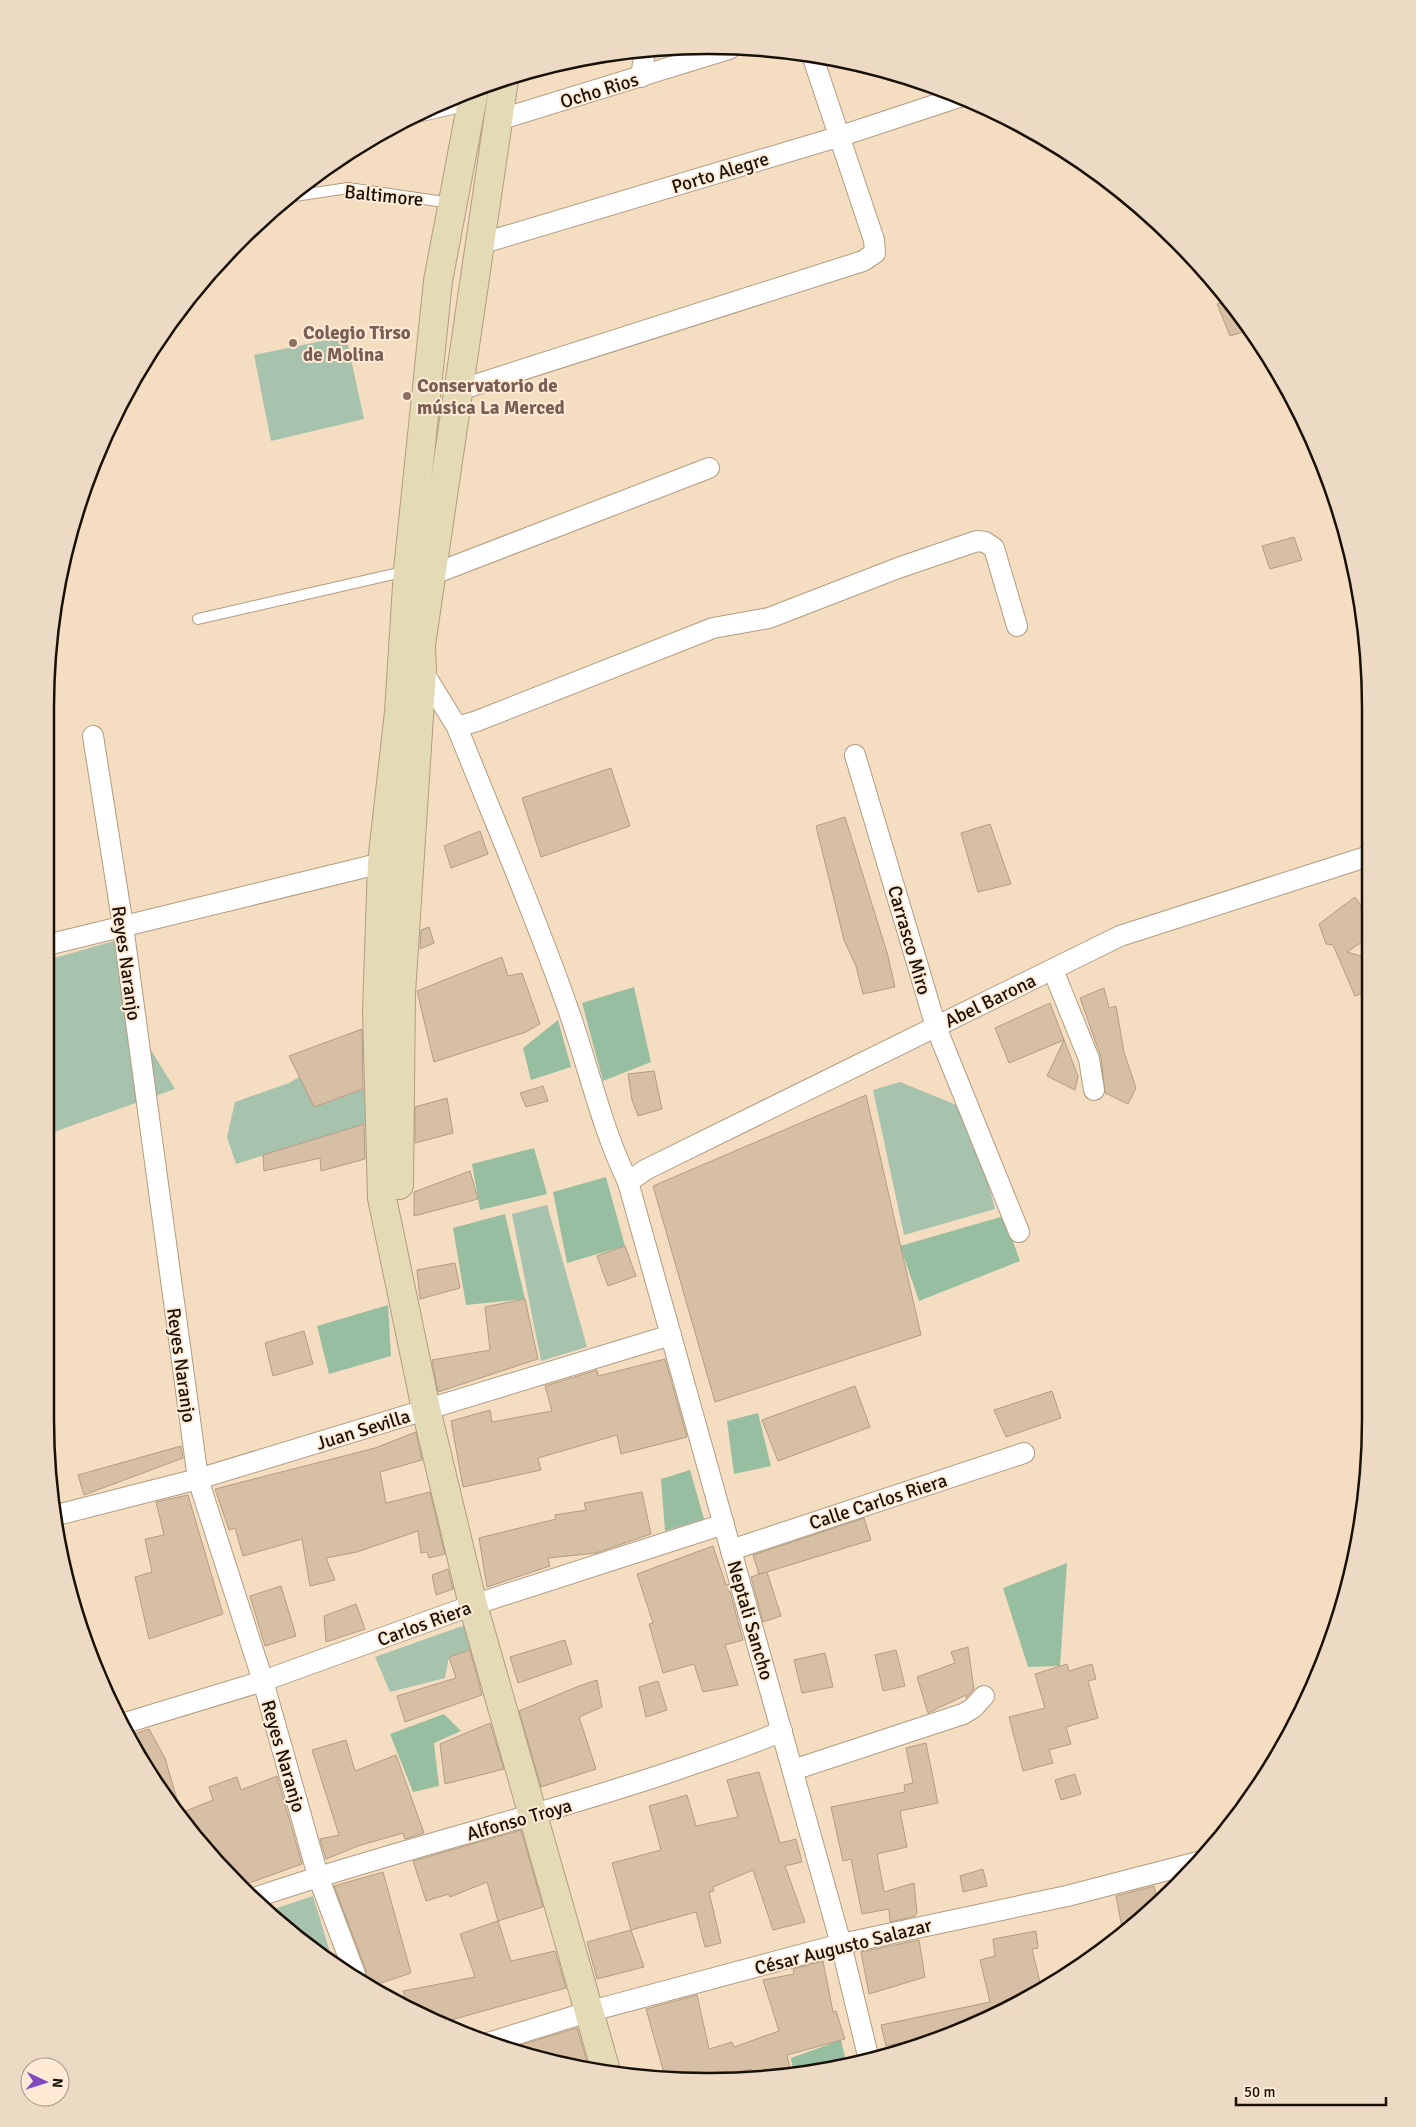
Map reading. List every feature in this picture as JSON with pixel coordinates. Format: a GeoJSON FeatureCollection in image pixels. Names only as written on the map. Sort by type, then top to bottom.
{"type":"FeatureCollection","features":[{"type":"Feature","properties":{"kind":"street","name":"Ocho Rios"},"geometry":{"type":"LineString","coordinates":[[498,120],[641,77],[695,54]]}},
{"type":"Feature","properties":{"kind":"street"},"geometry":{"type":"LineString","coordinates":[[641,77],[644,57]]}},
{"type":"Feature","properties":{"kind":"street"},"geometry":{"type":"LineString","coordinates":[[459,390],[863,261],[875,253],[874,240],[841,136],[815,63]]}},
{"type":"Feature","properties":{"kind":"street"},"geometry":{"type":"LineString","coordinates":[[501,87],[459,390],[419,573],[399,712],[382,863],[377,1011],[382,1198],[426,1409],[473,1604],[591,2012],[604,2065]]}},
{"type":"Feature","properties":{"kind":"street"},"geometry":{"type":"LineString","coordinates":[[398,1269],[400,992],[422,670],[419,573],[438,282],[451,203],[473,98]]}},
{"type":"Feature","properties":{"kind":"street","name":"Porto Alegre"},"geometry":{"type":"LineString","coordinates":[[480,244],[841,136],[948,100]]}},
{"type":"Feature","properties":{"kind":"street"},"geometry":{"type":"LineString","coordinates":[[419,573],[709,468]]}},
{"type":"Feature","properties":{"kind":"street"},"geometry":{"type":"LineString","coordinates":[[457,727],[477,721],[713,628],[769,618],[898,568],[977,541],[986,542],[994,548],[1017,626]]}},
{"type":"Feature","properties":{"kind":"street","name":"Neptali Sancho"},"geometry":{"type":"LineString","coordinates":[[422,670],[457,727],[558,980],[583,1050],[616,1159],[628,1182],[841,1944],[867,2053]]}},
{"type":"Feature","properties":{"kind":"street","name":"Reyes Naranjo"},"geometry":{"type":"LineString","coordinates":[[92,736],[123,926],[198,1480],[263,1681],[318,1876],[353,1968]]}},
{"type":"Feature","properties":{"kind":"street","name":"Carrasco Miro"},"geometry":{"type":"LineString","coordinates":[[856,755],[936,1027],[1019,1232]]}},
{"type":"Feature","properties":{"kind":"street","name":"Abel Barona"},"geometry":{"type":"LineString","coordinates":[[628,1182],[645,1170],[1120,936],[1362,858]]}},
{"type":"Feature","properties":{"kind":"street"},"geometry":{"type":"LineString","coordinates":[[54,943],[382,863]]}},
{"type":"Feature","properties":{"kind":"street"},"geometry":{"type":"LineString","coordinates":[[1053,970],[1089,1059],[1094,1090]]}},
{"type":"Feature","properties":{"kind":"street","name":"Juan Sevilla"},"geometry":{"type":"LineString","coordinates":[[61,1514],[198,1480],[671,1335]]}},
{"type":"Feature","properties":{"kind":"street","name":"Calle Carlos Riera"},"geometry":{"type":"LineString","coordinates":[[731,1550],[1024,1453]]}},
{"type":"Feature","properties":{"kind":"street","name":"Carlos Riera"},"geometry":{"type":"LineString","coordinates":[[128,1722],[263,1681],[473,1604],[724,1524]]}},
{"type":"Feature","properties":{"kind":"street"},"geometry":{"type":"LineString","coordinates":[[792,1770],[963,1714],[973,1708],[984,1696]]}},
{"type":"Feature","properties":{"kind":"street","name":"Alfonso Troya"},"geometry":{"type":"LineString","coordinates":[[260,1896],[318,1876],[534,1815],[631,1785],[782,1731]]}},
{"type":"Feature","properties":{"kind":"street","name":"César Augusto Salazar"},"geometry":{"type":"LineString","coordinates":[[500,2039],[591,2012],[841,1944],[1067,1896],[1186,1865]]}},
{"type":"Feature","properties":{"kind":"lane","name":"Baltimore"},"geometry":{"type":"LineString","coordinates":[[303,195],[348,188],[451,203]]}},
{"type":"Feature","properties":{"kind":"lane"},"geometry":{"type":"LineString","coordinates":[[198,619],[419,573]]}},
{"type":"Feature","properties":{"kind":"green space"},"geometry":{"type":"Polygon","coordinates":[[[346,336],[364,419],[271,441],[254,355],[346,336]]]}},
{"type":"Feature","properties":{"kind":"green space"},"geometry":{"type":"Polygon","coordinates":[[[121,939],[130,1016],[175,1089],[54,1132],[54,958],[121,939]]]}},
{"type":"Feature","properties":{"kind":"green space"},"geometry":{"type":"Polygon","coordinates":[[[634,987],[651,1062],[603,1081],[582,1003],[634,987]]]}},
{"type":"Feature","properties":{"kind":"green space"},"geometry":{"type":"Polygon","coordinates":[[[558,1020],[571,1067],[531,1080],[523,1048],[558,1020]]]}},
{"type":"Feature","properties":{"kind":"green space"},"geometry":{"type":"Polygon","coordinates":[[[299,1077],[315,1107],[364,1089],[366,1123],[236,1164],[227,1137],[235,1102],[289,1083],[299,1077]]]}},
{"type":"Feature","properties":{"kind":"green space"},"geometry":{"type":"Polygon","coordinates":[[[900,1082],[969,1110],[995,1209],[904,1235],[873,1090],[900,1082]]]}},
{"type":"Feature","properties":{"kind":"green space"},"geometry":{"type":"Polygon","coordinates":[[[534,1148],[547,1194],[480,1210],[472,1164],[534,1148]]]}},
{"type":"Feature","properties":{"kind":"green space"},"geometry":{"type":"Polygon","coordinates":[[[606,1177],[625,1246],[567,1263],[553,1192],[606,1177]]]}},
{"type":"Feature","properties":{"kind":"green space"},"geometry":{"type":"Polygon","coordinates":[[[547,1205],[587,1347],[541,1361],[512,1214],[547,1205]]]}},
{"type":"Feature","properties":{"kind":"green space"},"geometry":{"type":"Polygon","coordinates":[[[505,1214],[525,1299],[466,1305],[453,1228],[505,1214]]]}},
{"type":"Feature","properties":{"kind":"green space"},"geometry":{"type":"Polygon","coordinates":[[[1004,1216],[1020,1261],[919,1301],[900,1246],[1004,1216]]]}},
{"type":"Feature","properties":{"kind":"green space"},"geometry":{"type":"Polygon","coordinates":[[[388,1305],[391,1356],[329,1374],[317,1326],[388,1305]]]}},
{"type":"Feature","properties":{"kind":"green space"},"geometry":{"type":"Polygon","coordinates":[[[758,1413],[771,1466],[734,1474],[727,1421],[758,1413]]]}},
{"type":"Feature","properties":{"kind":"green space"},"geometry":{"type":"Polygon","coordinates":[[[690,1470],[704,1519],[665,1531],[661,1479],[690,1470]]]}},
{"type":"Feature","properties":{"kind":"green space"},"geometry":{"type":"Polygon","coordinates":[[[1067,1563],[1060,1666],[1028,1667],[1003,1588],[1067,1563]]]}},
{"type":"Feature","properties":{"kind":"green space"},"geometry":{"type":"Polygon","coordinates":[[[465,1625],[473,1649],[449,1657],[445,1678],[390,1692],[375,1657],[465,1625]]]}},
{"type":"Feature","properties":{"kind":"green space"},"geometry":{"type":"Polygon","coordinates":[[[444,1714],[461,1731],[434,1743],[439,1786],[413,1792],[390,1734],[444,1714]]]}},
{"type":"Feature","properties":{"kind":"green space"},"geometry":{"type":"Polygon","coordinates":[[[313,1896],[330,1952],[310,1938],[275,1909],[313,1896]]]}},
{"type":"Feature","properties":{"kind":"green space"},"geometry":{"type":"Polygon","coordinates":[[[841,2040],[845,2059],[792,2068],[791,2058],[841,2040]]]}},
{"type":"Feature","properties":{"kind":"building"},"geometry":{"type":"Polygon","coordinates":[[[1221,303],[1243,332],[1230,336],[1217,304],[1221,303]]]}},
{"type":"Feature","properties":{"kind":"building"},"geometry":{"type":"Polygon","coordinates":[[[1294,537],[1302,560],[1270,569],[1262,546],[1294,537]]]}},
{"type":"Feature","properties":{"kind":"building"},"geometry":{"type":"Polygon","coordinates":[[[611,768],[630,826],[541,857],[522,798],[611,768]]]}},
{"type":"Feature","properties":{"kind":"building"},"geometry":{"type":"Polygon","coordinates":[[[845,817],[888,956],[895,987],[863,994],[856,966],[844,940],[816,826],[845,817]]]}},
{"type":"Feature","properties":{"kind":"building"},"geometry":{"type":"Polygon","coordinates":[[[990,824],[1011,884],[978,892],[961,833],[990,824]]]}},
{"type":"Feature","properties":{"kind":"building"},"geometry":{"type":"Polygon","coordinates":[[[480,831],[488,854],[451,868],[444,846],[480,831]]]}},
{"type":"Feature","properties":{"kind":"building"},"geometry":{"type":"Polygon","coordinates":[[[1355,897],[1362,907],[1362,942],[1347,952],[1362,956],[1362,993],[1355,996],[1333,945],[1326,944],[1319,924],[1355,897]]]}},
{"type":"Feature","properties":{"kind":"building"},"geometry":{"type":"Polygon","coordinates":[[[429,927],[434,943],[420,949],[421,930],[429,927]]]}},
{"type":"Feature","properties":{"kind":"building"},"geometry":{"type":"Polygon","coordinates":[[[502,957],[508,976],[522,973],[540,1024],[526,1032],[434,1062],[417,991],[502,957]]]}},
{"type":"Feature","properties":{"kind":"building"},"geometry":{"type":"Polygon","coordinates":[[[1104,988],[1109,1008],[1116,1006],[1124,1052],[1136,1088],[1128,1104],[1105,1093],[1101,1057],[1080,998],[1104,988]]]}},
{"type":"Feature","properties":{"kind":"building"},"geometry":{"type":"Polygon","coordinates":[[[1050,1003],[1064,1040],[1009,1063],[995,1028],[1050,1003]]]}},
{"type":"Feature","properties":{"kind":"building"},"geometry":{"type":"Polygon","coordinates":[[[362,1029],[363,1089],[314,1107],[289,1056],[362,1029]]]}},
{"type":"Feature","properties":{"kind":"building"},"geometry":{"type":"Polygon","coordinates":[[[1064,1040],[1078,1076],[1075,1090],[1047,1076],[1064,1040]]]}},
{"type":"Feature","properties":{"kind":"building"},"geometry":{"type":"Polygon","coordinates":[[[654,1071],[662,1109],[638,1116],[632,1100],[628,1074],[654,1071]]]}},
{"type":"Feature","properties":{"kind":"building"},"geometry":{"type":"Polygon","coordinates":[[[543,1086],[548,1101],[526,1107],[520,1093],[543,1086]]]}},
{"type":"Feature","properties":{"kind":"building"},"geometry":{"type":"Polygon","coordinates":[[[866,1095],[921,1335],[715,1402],[653,1186],[866,1095]]]}},
{"type":"Feature","properties":{"kind":"building"},"geometry":{"type":"Polygon","coordinates":[[[447,1098],[453,1133],[415,1143],[415,1107],[447,1098]]]}},
{"type":"Feature","properties":{"kind":"building"},"geometry":{"type":"Polygon","coordinates":[[[364,1124],[365,1159],[321,1171],[320,1158],[264,1171],[263,1155],[364,1124]]]}},
{"type":"Feature","properties":{"kind":"building"},"geometry":{"type":"Polygon","coordinates":[[[470,1171],[478,1199],[414,1216],[414,1192],[470,1171]]]}},
{"type":"Feature","properties":{"kind":"building"},"geometry":{"type":"Polygon","coordinates":[[[625,1246],[636,1276],[608,1286],[597,1256],[625,1246]]]}},
{"type":"Feature","properties":{"kind":"building"},"geometry":{"type":"Polygon","coordinates":[[[455,1263],[460,1288],[420,1299],[417,1270],[455,1263]]]}},
{"type":"Feature","properties":{"kind":"building"},"geometry":{"type":"Polygon","coordinates":[[[525,1299],[538,1359],[438,1392],[432,1360],[490,1350],[485,1307],[525,1299]]]}},
{"type":"Feature","properties":{"kind":"building"},"geometry":{"type":"Polygon","coordinates":[[[304,1331],[313,1364],[273,1376],[265,1343],[304,1331]]]}},
{"type":"Feature","properties":{"kind":"building"},"geometry":{"type":"Polygon","coordinates":[[[665,1359],[687,1437],[621,1454],[617,1435],[538,1458],[541,1470],[463,1487],[451,1421],[490,1410],[492,1422],[552,1411],[545,1386],[597,1370],[598,1376],[665,1359]]]}},
{"type":"Feature","properties":{"kind":"building"},"geometry":{"type":"Polygon","coordinates":[[[855,1386],[870,1427],[778,1461],[762,1420],[855,1386]]]}},
{"type":"Feature","properties":{"kind":"building"},"geometry":{"type":"Polygon","coordinates":[[[1052,1391],[1061,1418],[1006,1437],[994,1410],[1052,1391]]]}},
{"type":"Feature","properties":{"kind":"building"},"geometry":{"type":"Polygon","coordinates":[[[416,1432],[422,1460],[380,1472],[386,1503],[430,1492],[445,1554],[429,1558],[427,1552],[421,1553],[418,1531],[357,1552],[326,1558],[335,1580],[310,1586],[302,1539],[243,1556],[235,1528],[229,1530],[215,1489],[375,1448],[416,1432]]]}},
{"type":"Feature","properties":{"kind":"building"},"geometry":{"type":"Polygon","coordinates":[[[181,1446],[183,1458],[84,1495],[78,1475],[181,1446]]]}},
{"type":"Feature","properties":{"kind":"building"},"geometry":{"type":"Polygon","coordinates":[[[642,1492],[651,1534],[596,1553],[548,1558],[550,1566],[487,1587],[479,1538],[556,1519],[555,1515],[586,1510],[584,1503],[642,1492]]]}},
{"type":"Feature","properties":{"kind":"building"},"geometry":{"type":"Polygon","coordinates":[[[188,1495],[223,1614],[149,1639],[135,1577],[152,1572],[145,1539],[164,1535],[156,1502],[188,1495]]]}},
{"type":"Feature","properties":{"kind":"building"},"geometry":{"type":"Polygon","coordinates":[[[864,1518],[871,1540],[767,1572],[781,1616],[763,1622],[751,1577],[766,1572],[759,1574],[753,1555],[864,1518]]]}},
{"type":"Feature","properties":{"kind":"building"},"geometry":{"type":"Polygon","coordinates":[[[713,1546],[726,1585],[728,1584],[743,1640],[725,1645],[738,1685],[703,1692],[694,1664],[663,1673],[649,1624],[653,1623],[637,1574],[713,1546]]]}},
{"type":"Feature","properties":{"kind":"building"},"geometry":{"type":"Polygon","coordinates":[[[448,1569],[453,1589],[436,1595],[432,1575],[448,1569]]]}},
{"type":"Feature","properties":{"kind":"building"},"geometry":{"type":"Polygon","coordinates":[[[281,1586],[296,1636],[265,1646],[250,1596],[281,1586]]]}},
{"type":"Feature","properties":{"kind":"building"},"geometry":{"type":"Polygon","coordinates":[[[356,1604],[365,1629],[326,1642],[324,1616],[356,1604]]]}},
{"type":"Feature","properties":{"kind":"building"},"geometry":{"type":"Polygon","coordinates":[[[565,1640],[572,1664],[518,1683],[510,1657],[565,1640]]]}},
{"type":"Feature","properties":{"kind":"building"},"geometry":{"type":"Polygon","coordinates":[[[968,1647],[974,1689],[966,1698],[966,1695],[928,1713],[917,1677],[955,1663],[951,1652],[968,1647]]]}},
{"type":"Feature","properties":{"kind":"building"},"geometry":{"type":"Polygon","coordinates":[[[470,1650],[482,1695],[405,1722],[397,1696],[456,1678],[449,1657],[470,1650]]]}},
{"type":"Feature","properties":{"kind":"building"},"geometry":{"type":"Polygon","coordinates":[[[896,1650],[905,1686],[883,1691],[875,1655],[896,1650]]]}},
{"type":"Feature","properties":{"kind":"building"},"geometry":{"type":"Polygon","coordinates":[[[825,1653],[833,1687],[802,1693],[794,1660],[825,1653]]]}},
{"type":"Feature","properties":{"kind":"building"},"geometry":{"type":"Polygon","coordinates":[[[1067,1664],[1069,1671],[1092,1664],[1096,1679],[1088,1681],[1098,1718],[1066,1727],[1071,1744],[1049,1750],[1053,1763],[1023,1771],[1009,1717],[1045,1708],[1035,1674],[1067,1664]]]}},
{"type":"Feature","properties":{"kind":"building"},"geometry":{"type":"Polygon","coordinates":[[[597,1680],[602,1707],[579,1717],[596,1769],[541,1787],[519,1711],[597,1680]]]}},
{"type":"Feature","properties":{"kind":"building"},"geometry":{"type":"Polygon","coordinates":[[[658,1681],[667,1710],[646,1717],[639,1687],[658,1681]]]}},
{"type":"Feature","properties":{"kind":"building"},"geometry":{"type":"Polygon","coordinates":[[[490,1723],[504,1769],[445,1784],[440,1744],[490,1723]]]}},
{"type":"Feature","properties":{"kind":"building"},"geometry":{"type":"Polygon","coordinates":[[[149,1729],[165,1758],[177,1801],[164,1782],[135,1734],[149,1729]]]}},
{"type":"Feature","properties":{"kind":"building"},"geometry":{"type":"Polygon","coordinates":[[[346,1740],[355,1771],[396,1755],[424,1833],[405,1839],[403,1833],[358,1846],[326,1859],[320,1839],[339,1835],[312,1750],[346,1740]]]}},
{"type":"Feature","properties":{"kind":"building"},"geometry":{"type":"Polygon","coordinates":[[[926,1743],[938,1803],[900,1811],[907,1847],[877,1854],[884,1892],[914,1883],[917,1913],[915,1916],[890,1922],[889,1909],[862,1914],[851,1859],[843,1861],[831,1807],[905,1792],[904,1785],[913,1783],[906,1748],[926,1743]]]}},
{"type":"Feature","properties":{"kind":"building"},"geometry":{"type":"Polygon","coordinates":[[[759,1772],[780,1843],[796,1839],[802,1862],[785,1866],[805,1922],[773,1930],[753,1870],[713,1887],[714,1891],[709,1892],[721,1943],[705,1947],[696,1912],[631,1930],[612,1863],[661,1850],[649,1806],[687,1795],[696,1826],[738,1817],[727,1780],[759,1772]]]}},
{"type":"Feature","properties":{"kind":"building"},"geometry":{"type":"Polygon","coordinates":[[[1075,1774],[1081,1794],[1061,1800],[1055,1780],[1075,1774]]]}},
{"type":"Feature","properties":{"kind":"building"},"geometry":{"type":"Polygon","coordinates":[[[277,1776],[302,1864],[247,1884],[216,1850],[185,1811],[213,1800],[209,1787],[237,1777],[241,1790],[277,1776]]]}},
{"type":"Feature","properties":{"kind":"building"},"geometry":{"type":"Polygon","coordinates":[[[521,1830],[543,1907],[498,1921],[487,1882],[450,1897],[449,1894],[426,1901],[413,1861],[521,1830]]]}},
{"type":"Feature","properties":{"kind":"building"},"geometry":{"type":"Polygon","coordinates":[[[983,1869],[987,1886],[963,1892],[960,1876],[983,1869]]]}},
{"type":"Feature","properties":{"kind":"building"},"geometry":{"type":"Polygon","coordinates":[[[383,1872],[411,1973],[378,1984],[365,1976],[366,1970],[334,1886],[383,1872]]]}},
{"type":"Feature","properties":{"kind":"building"},"geometry":{"type":"Polygon","coordinates":[[[1154,1886],[1156,1896],[1122,1925],[1116,1896],[1154,1886]]]}},
{"type":"Feature","properties":{"kind":"building"},"geometry":{"type":"Polygon","coordinates":[[[498,1921],[511,1961],[555,1951],[566,1988],[451,2020],[405,1999],[403,1991],[475,1977],[460,1934],[498,1921]]]}},
{"type":"Feature","properties":{"kind":"building"},"geometry":{"type":"Polygon","coordinates":[[[631,1930],[644,1967],[597,1979],[587,1942],[631,1930]]]}},
{"type":"Feature","properties":{"kind":"building"},"geometry":{"type":"Polygon","coordinates":[[[1036,1931],[1038,1948],[1032,1949],[1040,1983],[997,2006],[958,2023],[918,2039],[886,2046],[881,2025],[990,2002],[980,1960],[995,1956],[993,1939],[1036,1931]]]}},
{"type":"Feature","properties":{"kind":"building"},"geometry":{"type":"Polygon","coordinates":[[[919,1940],[925,1977],[869,1994],[861,1952],[919,1940]]]}},
{"type":"Feature","properties":{"kind":"building"},"geometry":{"type":"Polygon","coordinates":[[[823,1961],[833,2012],[836,2011],[845,2039],[787,2055],[790,2068],[752,2072],[751,2069],[737,2072],[664,2072],[646,2009],[697,1995],[709,2049],[732,2042],[734,2047],[779,2031],[763,1980],[794,1974],[793,1969],[823,1961]]]}},
{"type":"Feature","properties":{"kind":"building"},"geometry":{"type":"Polygon","coordinates":[[[577,2028],[587,2062],[539,2051],[519,2045],[577,2028]]]}},
{"type":"Feature","properties":{"kind":"place","name":"Colegio Tirso de Molina"},"geometry":{"type":"Point","coordinates":[293,343]}},
{"type":"Feature","properties":{"kind":"place","name":"Conservatorio de música La Merced"},"geometry":{"type":"Point","coordinates":[407,396]}}]}
